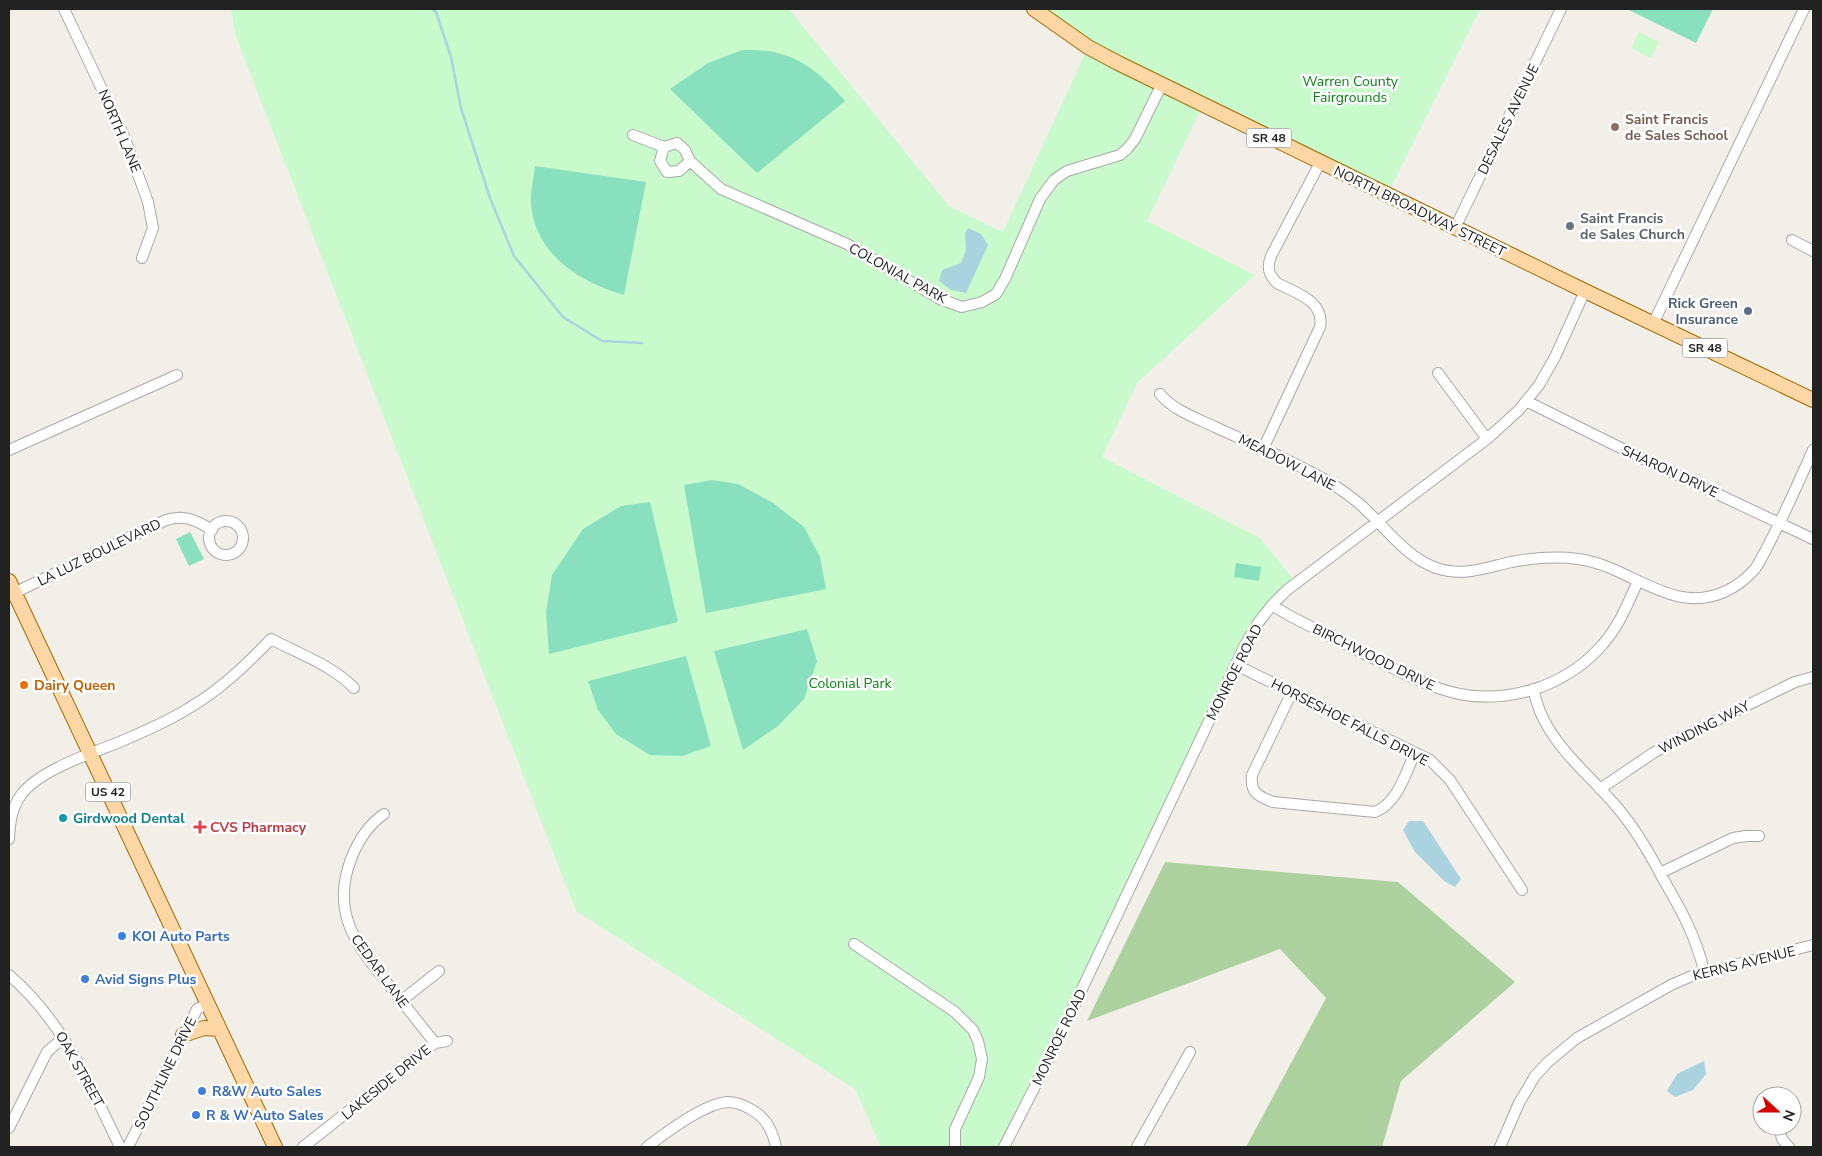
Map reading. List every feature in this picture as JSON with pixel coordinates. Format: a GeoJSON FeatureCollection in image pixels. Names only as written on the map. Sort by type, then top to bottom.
{"type":"FeatureCollection","features":[{"type":"Feature","properties":{"kind":"main road","name":"NORTH BROADWAY STREET"},"geometry":{"type":"LineString","coordinates":[[1034,9],[1088,47],[1320,163],[1813,400]]}},
{"type":"Feature","properties":{"kind":"main road","name":"US 42"},"geometry":{"type":"LineString","coordinates":[[12,587],[275,1147]]}},
{"type":"Feature","properties":{"kind":"main road"},"geometry":{"type":"LineString","coordinates":[[183,1035],[204,1028],[219,1029]]}},
{"type":"Feature","properties":{"kind":"street","name":"NORTH LANE"},"geometry":{"type":"LineString","coordinates":[[64,9],[124,136],[148,202],[153,228],[142,258]]}},
{"type":"Feature","properties":{"kind":"street","name":"DESALES AVENUE"},"geometry":{"type":"LineString","coordinates":[[1455,228],[1561,9]]}},
{"type":"Feature","properties":{"kind":"street"},"geometry":{"type":"LineString","coordinates":[[1653,324],[1804,9]]}},
{"type":"Feature","properties":{"kind":"street","name":"COLONIAL PARK"},"geometry":{"type":"LineString","coordinates":[[633,135],[664,147],[677,143],[685,150],[690,161],[721,189],[847,244],[940,299],[962,307],[982,302],[996,294],[1005,279],[1040,199],[1054,180],[1067,171],[1120,155],[1127,149],[1135,139],[1162,84]]}},
{"type":"Feature","properties":{"kind":"street"},"geometry":{"type":"LineString","coordinates":[[664,147],[660,161],[668,172],[679,171],[690,161]]}},
{"type":"Feature","properties":{"kind":"street"},"geometry":{"type":"LineString","coordinates":[[1263,450],[1320,327],[1321,315],[1315,304],[1277,283],[1272,278],[1268,267],[1320,163]]}},
{"type":"Feature","properties":{"kind":"street"},"geometry":{"type":"LineString","coordinates":[[1792,240],[1813,251]]}},
{"type":"Feature","properties":{"kind":"street","name":"MONROE ROAD"},"geometry":{"type":"LineString","coordinates":[[1004,1147],[1046,1065],[1245,645],[1258,623],[1272,605],[1307,574],[1486,439],[1507,421],[1539,385],[1555,357],[1585,291]]}},
{"type":"Feature","properties":{"kind":"street"},"geometry":{"type":"LineString","coordinates":[[1438,373],[1486,439]]}},
{"type":"Feature","properties":{"kind":"street"},"geometry":{"type":"LineString","coordinates":[[9,450],[177,374]]}},
{"type":"Feature","properties":{"kind":"street","name":"MEADOW LANE"},"geometry":{"type":"LineString","coordinates":[[1160,394],[1168,402],[1191,415],[1328,481],[1362,506],[1419,560],[1436,568],[1448,571],[1474,572],[1510,562],[1536,558],[1579,559],[1600,564],[1665,593],[1683,598],[1702,598],[1726,592],[1747,578],[1755,569],[1813,450]]}},
{"type":"Feature","properties":{"kind":"street","name":"SHARON DRIVE"},"geometry":{"type":"LineString","coordinates":[[1526,401],[1639,457],[1813,539]]}},
{"type":"Feature","properties":{"kind":"street","name":"LA LUZ BOULEVARD"},"geometry":{"type":"LineString","coordinates":[[12,587],[172,518],[192,519],[212,530]]}},
{"type":"Feature","properties":{"kind":"street","name":"BIRCHWOOD DRIVE"},"geometry":{"type":"LineString","coordinates":[[1272,605],[1290,616],[1430,686],[1449,692],[1486,697],[1506,696],[1533,689],[1566,675],[1596,652],[1615,627],[1638,581]]}},
{"type":"Feature","properties":{"kind":"street"},"geometry":{"type":"LineString","coordinates":[[9,839],[14,805],[25,790],[47,773],[90,753],[136,735],[190,708],[217,689],[271,640],[328,668],[344,678],[354,688]]}},
{"type":"Feature","properties":{"kind":"street","name":"HORSESHOE FALLS DRIVE"},"geometry":{"type":"LineString","coordinates":[[1236,665],[1430,760],[1450,780],[1522,890]]}},
{"type":"Feature","properties":{"kind":"street","name":"WINDING WAY"},"geometry":{"type":"LineString","coordinates":[[1600,788],[1653,753],[1680,738],[1795,682],[1813,677]]}},
{"type":"Feature","properties":{"kind":"street"},"geometry":{"type":"LineString","coordinates":[[1533,689],[1539,710],[1548,728],[1564,750],[1600,788],[1632,827],[1660,873],[1688,922],[1704,971]]}},
{"type":"Feature","properties":{"kind":"street"},"geometry":{"type":"LineString","coordinates":[[1292,692],[1252,776],[1251,786],[1255,793],[1262,798],[1273,802],[1375,812],[1384,808],[1393,799],[1415,753]]}},
{"type":"Feature","properties":{"kind":"street","name":"CEDAR LANE"},"geometry":{"type":"LineString","coordinates":[[384,814],[367,829],[354,852],[347,870],[344,895],[347,921],[357,944],[435,1042]]}},
{"type":"Feature","properties":{"kind":"street"},"geometry":{"type":"LineString","coordinates":[[1660,873],[1733,838],[1759,836]]}},
{"type":"Feature","properties":{"kind":"street"},"geometry":{"type":"LineString","coordinates":[[854,944],[955,1012],[973,1030],[978,1041],[982,1059],[979,1077],[957,1123],[954,1136],[956,1147]]}},
{"type":"Feature","properties":{"kind":"street","name":"KERNS AVENUE"},"geometry":{"type":"LineString","coordinates":[[1500,1147],[1519,1103],[1535,1076],[1561,1049],[1671,985],[1704,971],[1813,946]]}},
{"type":"Feature","properties":{"kind":"street"},"geometry":{"type":"LineString","coordinates":[[400,1000],[439,971]]}},
{"type":"Feature","properties":{"kind":"street","name":"OAK STREET"},"geometry":{"type":"LineString","coordinates":[[9,975],[34,999],[64,1037],[78,1060],[120,1147]]}},
{"type":"Feature","properties":{"kind":"street","name":"SOUTHLINE DRIVE"},"geometry":{"type":"LineString","coordinates":[[128,1147],[197,1009],[208,1004]]}},
{"type":"Feature","properties":{"kind":"street"},"geometry":{"type":"LineString","coordinates":[[9,1128],[47,1052],[64,1037]]}},
{"type":"Feature","properties":{"kind":"street","name":"LAKESIDE DRIVE"},"geometry":{"type":"LineString","coordinates":[[304,1147],[435,1042],[447,1041]]}},
{"type":"Feature","properties":{"kind":"street"},"geometry":{"type":"LineString","coordinates":[[1137,1147],[1190,1052]]}},
{"type":"Feature","properties":{"kind":"street"},"geometry":{"type":"LineString","coordinates":[[647,1147],[698,1113],[727,1102],[744,1106],[760,1115],[771,1130],[776,1147]]}},
{"type":"Feature","properties":{"kind":"street"},"geometry":{"type":"LineString","coordinates":[[1781,1136],[1789,1147]]}},
{"type":"Feature","properties":{"kind":"green space","name":"Colonial Park"},"geometry":{"type":"Polygon","coordinates":[[[231,9],[789,9],[949,206],[1003,232],[1088,47],[1034,9],[1480,9],[1387,195],[1203,105],[1147,221],[1255,275],[1137,383],[1102,457],[1260,538],[1296,583],[1258,623],[1004,1147],[881,1147],[855,1089],[576,911],[236,37],[231,9]]]}},
{"type":"Feature","properties":{"kind":"green space"},"geometry":{"type":"Polygon","coordinates":[[[1627,9],[1713,9],[1696,43],[1627,9]]]}},
{"type":"Feature","properties":{"kind":"green space"},"geometry":{"type":"Polygon","coordinates":[[[1639,32],[1659,42],[1651,58],[1631,48],[1639,32]]]}},
{"type":"Feature","properties":{"kind":"green space"},"geometry":{"type":"Polygon","coordinates":[[[742,50],[769,51],[795,59],[822,77],[845,101],[757,173],[670,89],[708,63],[742,50]]]}},
{"type":"Feature","properties":{"kind":"green space"},"geometry":{"type":"Polygon","coordinates":[[[535,166],[646,182],[624,295],[576,274],[550,251],[534,222],[531,204],[535,166]]]}},
{"type":"Feature","properties":{"kind":"green space"},"geometry":{"type":"Polygon","coordinates":[[[712,480],[738,484],[773,503],[804,527],[820,557],[826,589],[706,613],[684,485],[712,480]]]}},
{"type":"Feature","properties":{"kind":"green space"},"geometry":{"type":"Polygon","coordinates":[[[650,502],[678,622],[549,654],[546,613],[552,575],[583,529],[621,506],[650,502]]]}},
{"type":"Feature","properties":{"kind":"green space"},"geometry":{"type":"Polygon","coordinates":[[[190,532],[204,559],[189,566],[176,539],[190,532]]]}},
{"type":"Feature","properties":{"kind":"green space"},"geometry":{"type":"Polygon","coordinates":[[[1236,563],[1261,567],[1259,581],[1234,577],[1236,563]]]}},
{"type":"Feature","properties":{"kind":"green space"},"geometry":{"type":"Polygon","coordinates":[[[807,629],[817,661],[804,699],[778,726],[743,750],[714,651],[807,629]]]}},
{"type":"Feature","properties":{"kind":"green space"},"geometry":{"type":"Polygon","coordinates":[[[686,656],[711,746],[682,756],[650,755],[616,734],[598,710],[588,681],[686,656]]]}},
{"type":"Feature","properties":{"kind":"green space"},"geometry":{"type":"Polygon","coordinates":[[[1165,862],[1398,882],[1515,982],[1401,1081],[1382,1147],[1246,1147],[1326,998],[1280,949],[1087,1021],[1165,862]]]}},
{"type":"Feature","properties":{"kind":"water"},"geometry":{"type":"Polygon","coordinates":[[[968,228],[981,234],[988,245],[966,293],[951,290],[939,281],[942,270],[961,263],[966,250],[965,233],[968,228]]]}},
{"type":"Feature","properties":{"kind":"water"},"geometry":{"type":"Polygon","coordinates":[[[1409,821],[1423,821],[1461,879],[1455,887],[1444,881],[1415,852],[1403,830],[1409,821]]]}},
{"type":"Feature","properties":{"kind":"water"},"geometry":{"type":"Polygon","coordinates":[[[1704,1061],[1706,1074],[1693,1090],[1675,1097],[1667,1091],[1677,1074],[1704,1061]]]}},
{"type":"Feature","properties":{"kind":"waterway"},"geometry":{"type":"LineString","coordinates":[[432,9],[436,12],[451,57],[461,108],[490,198],[514,256],[563,317],[602,341],[642,343]]}},
{"type":"Feature","properties":{"kind":"place","name":"Saint Francis de Sales School"},"geometry":{"type":"Point","coordinates":[1615,127]}},
{"type":"Feature","properties":{"kind":"place","name":"Saint Francis de Sales Church"},"geometry":{"type":"Point","coordinates":[1570,226]}},
{"type":"Feature","properties":{"kind":"place","name":"Rick Green Insurance"},"geometry":{"type":"Point","coordinates":[1748,311]}},
{"type":"Feature","properties":{"kind":"place","name":"Dairy Queen"},"geometry":{"type":"Point","coordinates":[24,685]}},
{"type":"Feature","properties":{"kind":"place","name":"Girdwood Dental"},"geometry":{"type":"Point","coordinates":[63,818]}},
{"type":"Feature","properties":{"kind":"place","name":"CVS Pharmacy"},"geometry":{"type":"Point","coordinates":[200,827]}},
{"type":"Feature","properties":{"kind":"place","name":"KOI Auto Parts"},"geometry":{"type":"Point","coordinates":[122,936]}},
{"type":"Feature","properties":{"kind":"place","name":"Avid Signs Plus"},"geometry":{"type":"Point","coordinates":[85,979]}},
{"type":"Feature","properties":{"kind":"place","name":"R&W Auto Sales"},"geometry":{"type":"Point","coordinates":[202,1091]}},
{"type":"Feature","properties":{"kind":"place","name":"R & W Auto Sales"},"geometry":{"type":"Point","coordinates":[196,1115]}},
{"type":"Feature","properties":{"kind":"park label","name":"Warren County Fairgrounds"},"geometry":{"type":"Point","coordinates":[1350,89]}}]}
